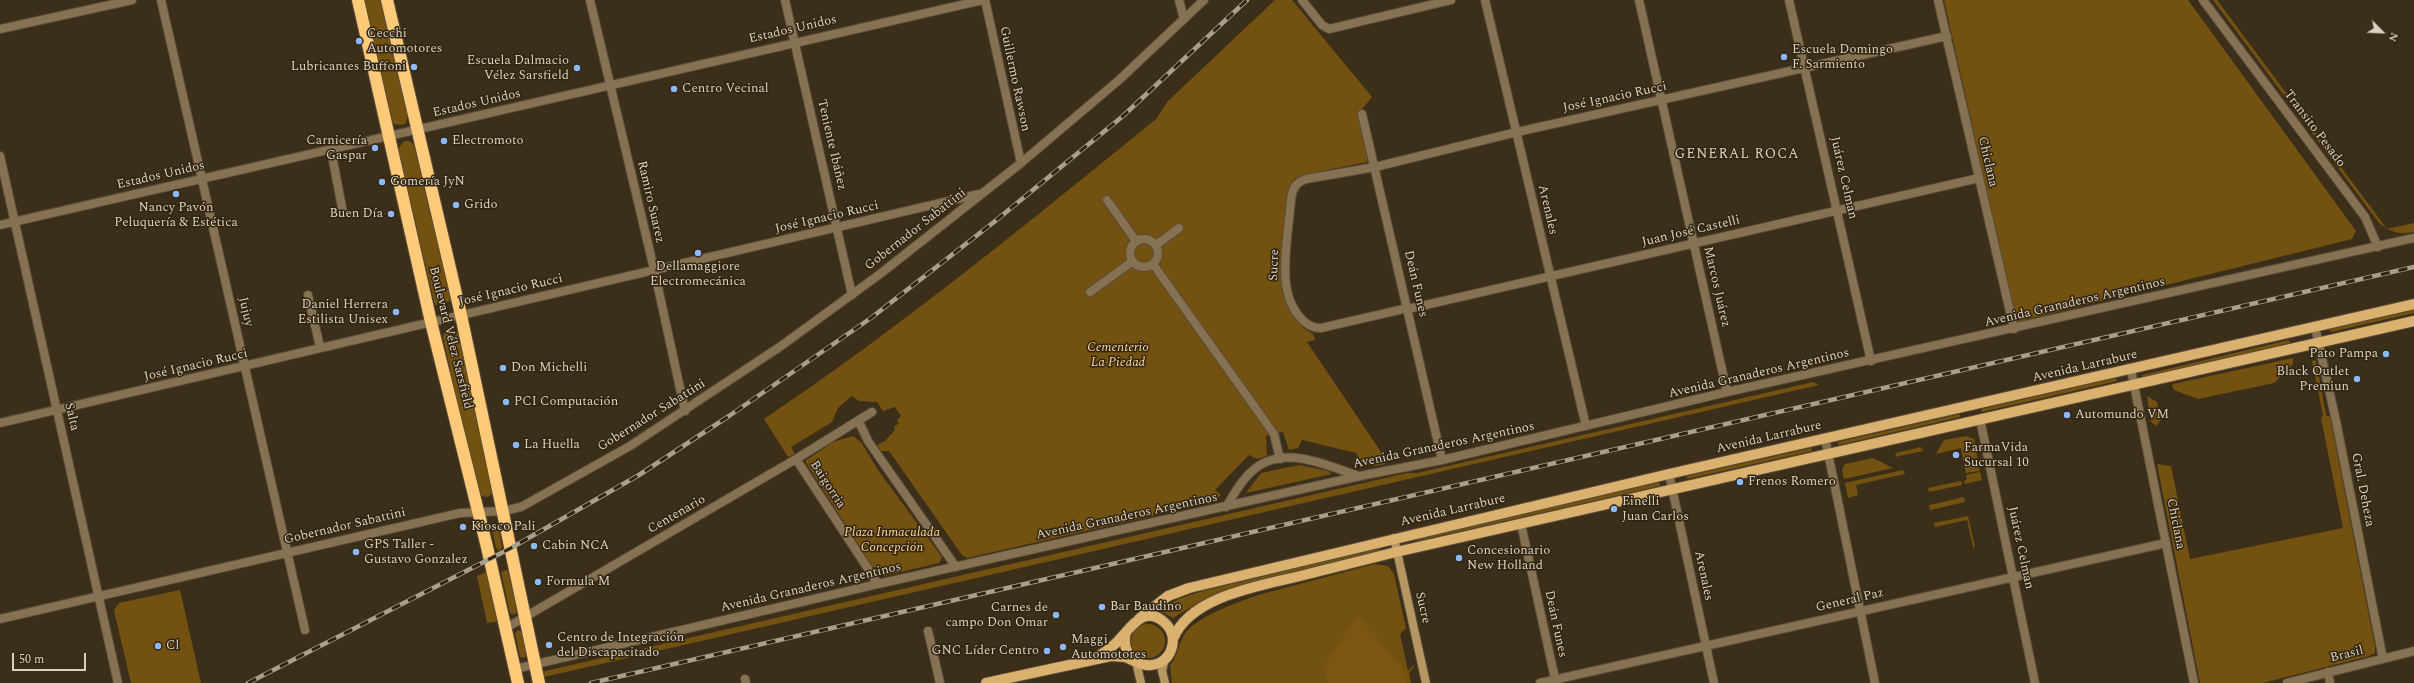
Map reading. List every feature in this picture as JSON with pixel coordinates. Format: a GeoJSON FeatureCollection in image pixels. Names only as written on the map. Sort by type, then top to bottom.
{"type":"FeatureCollection","features":[{"type":"Feature","properties":{"kind":"highway","name":"Boulevard Vélez Sarsfield"},"geometry":{"type":"LineString","coordinates":[[358,0],[431,322],[479,511],[518,683]]}},
{"type":"Feature","properties":{"kind":"highway","name":"Boulevard Vélez Sarsfield"},"geometry":{"type":"LineString","coordinates":[[387,0],[461,315],[539,683]]}},
{"type":"Feature","properties":{"kind":"main road","name":"Avenida Larrabure"},"geometry":{"type":"LineString","coordinates":[[1139,619],[1168,596],[1189,588],[1394,538],[1669,474],[2132,370],[2414,304]]}},
{"type":"Feature","properties":{"kind":"main road"},"geometry":{"type":"LineString","coordinates":[[1165,683],[1162,671],[1164,659],[1171,650],[1173,639],[1180,625],[1191,614],[1234,593],[1396,552],[2414,321]]}},
{"type":"Feature","properties":{"kind":"main road","name":"Sucre"},"geometry":{"type":"LineString","coordinates":[[1394,538],[1426,683]]}},
{"type":"Feature","properties":{"kind":"main road"},"geometry":{"type":"LineString","coordinates":[[1092,659],[1109,649],[1139,619],[1150,617],[1161,620],[1169,628],[1173,639]]}},
{"type":"Feature","properties":{"kind":"main road"},"geometry":{"type":"LineString","coordinates":[[1126,632],[1124,638],[1127,652],[1136,662],[1141,683]]}},
{"type":"Feature","properties":{"kind":"main road"},"geometry":{"type":"LineString","coordinates":[[986,683],[1092,659],[1117,656],[1149,665],[1164,659]]}},
{"type":"Feature","properties":{"kind":"street"},"geometry":{"type":"LineString","coordinates":[[0,29],[132,0]]}},
{"type":"Feature","properties":{"kind":"street","name":"Jujuy"},"geometry":{"type":"LineString","coordinates":[[161,0],[305,630]]}},
{"type":"Feature","properties":{"kind":"street","name":"Ramiro Suarez"},"geometry":{"type":"LineString","coordinates":[[590,0],[654,269],[685,411]]}},
{"type":"Feature","properties":{"kind":"street","name":"Teniente Ibáñez"},"geometry":{"type":"LineString","coordinates":[[785,0],[852,295]]}},
{"type":"Feature","properties":{"kind":"street","name":"Estados Unidos"},"geometry":{"type":"LineString","coordinates":[[0,225],[984,0]]}},
{"type":"Feature","properties":{"kind":"street","name":"Guillermo Rawson"},"geometry":{"type":"LineString","coordinates":[[984,0],[1021,164]]}},
{"type":"Feature","properties":{"kind":"street"},"geometry":{"type":"LineString","coordinates":[[1179,0],[1184,19]]}},
{"type":"Feature","properties":{"kind":"street","name":"Gobernador Sabattini"},"geometry":{"type":"LineString","coordinates":[[0,619],[460,513],[503,511],[521,507],[571,481],[685,411],[852,295],[1021,164],[1113,85],[1204,0]]}},
{"type":"Feature","properties":{"kind":"street"},"geometry":{"type":"LineString","coordinates":[[1302,0],[1324,27],[1332,28],[1451,0]]}},
{"type":"Feature","properties":{"kind":"street","name":"Arenales"},"geometry":{"type":"LineString","coordinates":[[1485,0],[1586,426]]}},
{"type":"Feature","properties":{"kind":"street","name":"Marcos Juárez"},"geometry":{"type":"LineString","coordinates":[[1639,0],[1727,392]]}},
{"type":"Feature","properties":{"kind":"street","name":"Juárez Celman"},"geometry":{"type":"LineString","coordinates":[[1789,0],[1872,361]]}},
{"type":"Feature","properties":{"kind":"street","name":"Chiclana"},"geometry":{"type":"LineString","coordinates":[[1938,0],[2014,329]]}},
{"type":"Feature","properties":{"kind":"street","name":"Transito Pesado"},"geometry":{"type":"LineString","coordinates":[[2202,0],[2365,216],[2378,247]]}},
{"type":"Feature","properties":{"kind":"street","name":"José Ignacio Rucci"},"geometry":{"type":"LineString","coordinates":[[1293,190],[1297,183],[1306,179],[1375,167],[1516,132],[1947,36]]}},
{"type":"Feature","properties":{"kind":"street","name":"Deán Funes"},"geometry":{"type":"LineString","coordinates":[[1362,114],[1442,460]]}},
{"type":"Feature","properties":{"kind":"street"},"geometry":{"type":"LineString","coordinates":[[331,150],[344,213]]}},
{"type":"Feature","properties":{"kind":"street","name":"Salta"},"geometry":{"type":"LineString","coordinates":[[0,156],[118,683]]}},
{"type":"Feature","properties":{"kind":"street","name":"Juan José Castelli"},"geometry":{"type":"LineString","coordinates":[[1317,328],[1408,309],[1979,178]]}},
{"type":"Feature","properties":{"kind":"street","name":"Sucre"},"geometry":{"type":"LineString","coordinates":[[1293,190],[1286,279],[1287,292],[1302,321],[1317,328]]}},
{"type":"Feature","properties":{"kind":"street","name":"José Ignacio Rucci"},"geometry":{"type":"LineString","coordinates":[[0,423],[245,367],[320,347],[654,269],[837,229],[982,194]]}},
{"type":"Feature","properties":{"kind":"street"},"geometry":{"type":"LineString","coordinates":[[1106,200],[1136,242]]}},
{"type":"Feature","properties":{"kind":"street"},"geometry":{"type":"LineString","coordinates":[[1156,245],[1180,228]]}},
{"type":"Feature","properties":{"kind":"street"},"geometry":{"type":"LineString","coordinates":[[2378,247],[2414,238]]}},
{"type":"Feature","properties":{"kind":"street"},"geometry":{"type":"LineString","coordinates":[[1144,239],[1156,245],[1158,257],[1153,264],[1143,267],[1133,261],[1130,253],[1136,242],[1144,239]]}},
{"type":"Feature","properties":{"kind":"street","name":"Avenida Granaderos Argentinos"},"geometry":{"type":"LineString","coordinates":[[515,669],[878,584],[1226,508],[1360,476],[1442,460],[1727,392],[1872,361],[2378,247]]}},
{"type":"Feature","properties":{"kind":"street"},"geometry":{"type":"LineString","coordinates":[[1090,292],[1133,261]]}},
{"type":"Feature","properties":{"kind":"street"},"geometry":{"type":"LineString","coordinates":[[1153,264],[1274,434],[1280,459]]}},
{"type":"Feature","properties":{"kind":"street"},"geometry":{"type":"LineString","coordinates":[[308,295],[320,347]]}},
{"type":"Feature","properties":{"kind":"street","name":"Gral. Deheza"},"geometry":{"type":"LineString","coordinates":[[2315,327],[2383,659]]}},
{"type":"Feature","properties":{"kind":"street","name":"Chiclana"},"geometry":{"type":"LineString","coordinates":[[2132,370],[2194,683]]}},
{"type":"Feature","properties":{"kind":"street","name":"Centenario"},"geometry":{"type":"LineString","coordinates":[[506,628],[859,422],[872,412]]}},
{"type":"Feature","properties":{"kind":"street","name":"Juárez Celman"},"geometry":{"type":"LineString","coordinates":[[1980,419],[2014,576],[2035,683]]}},
{"type":"Feature","properties":{"kind":"street"},"geometry":{"type":"LineString","coordinates":[[859,422],[868,441],[956,567]]}},
{"type":"Feature","properties":{"kind":"street"},"geometry":{"type":"LineString","coordinates":[[1825,438],[1875,683]]}},
{"type":"Feature","properties":{"kind":"street"},"geometry":{"type":"LineString","coordinates":[[1226,508],[1243,482],[1256,467],[1280,459],[1307,458],[1360,476]]}},
{"type":"Feature","properties":{"kind":"street","name":"Baigorria"},"geometry":{"type":"LineString","coordinates":[[796,459],[878,584]]}},
{"type":"Feature","properties":{"kind":"street","name":"Arenales"},"geometry":{"type":"LineString","coordinates":[[1669,474],[1714,683]]}},
{"type":"Feature","properties":{"kind":"street","name":"Deán Funes"},"geometry":{"type":"LineString","coordinates":[[1521,524],[1555,681]]}},
{"type":"Feature","properties":{"kind":"street","name":"General Paz"},"geometry":{"type":"LineString","coordinates":[[1540,683],[1555,681],[2166,542]]}},
{"type":"Feature","properties":{"kind":"street"},"geometry":{"type":"LineString","coordinates":[[928,631],[940,683]]}},
{"type":"Feature","properties":{"kind":"street","name":"Brasil"},"geometry":{"type":"LineString","coordinates":[[2287,683],[2414,652]]}},
{"type":"Feature","properties":{"kind":"street"},"geometry":{"type":"LineString","coordinates":[[2328,672],[2330,683]]}},
{"type":"Feature","properties":{"kind":"green space"},"geometry":{"type":"Polygon","coordinates":[[[364,0],[381,0],[408,116],[406,123],[402,125],[394,124],[392,120],[364,0]]]}},
{"type":"Feature","properties":{"kind":"green space","name":"Cementerio La Piedad"},"geometry":{"type":"Polygon","coordinates":[[[1275,0],[1292,0],[1372,97],[1359,113],[1368,158],[1367,162],[1304,175],[1295,179],[1290,186],[1282,290],[1289,306],[1303,328],[1313,334],[1315,340],[1307,342],[1383,455],[1385,464],[1376,466],[1362,463],[1356,453],[1302,440],[1298,448],[1289,450],[1283,432],[1266,436],[1267,456],[1257,459],[1249,455],[1215,490],[1221,495],[1213,502],[967,558],[962,555],[889,451],[881,451],[877,445],[885,441],[895,430],[894,427],[899,423],[897,420],[901,416],[895,407],[883,411],[877,402],[859,401],[852,396],[838,408],[832,422],[791,447],[795,454],[788,457],[764,419],[865,348],[963,274],[1156,119],[1168,101],[1275,0]]]}},
{"type":"Feature","properties":{"kind":"green space"},"geometry":{"type":"Polygon","coordinates":[[[1944,0],[2188,0],[2356,231],[2352,239],[2016,322],[1944,0]]]}},
{"type":"Feature","properties":{"kind":"green space"},"geometry":{"type":"Polygon","coordinates":[[[2213,0],[2217,0],[2386,228],[2379,223],[2213,0]]]}},
{"type":"Feature","properties":{"kind":"green space"},"geometry":{"type":"Polygon","coordinates":[[[404,141],[410,141],[414,145],[451,301],[435,305],[398,149],[404,141]]]}},
{"type":"Feature","properties":{"kind":"green space"},"geometry":{"type":"Polygon","coordinates":[[[2414,223],[2414,232],[2399,233],[2388,229],[2414,223]]]}},
{"type":"Feature","properties":{"kind":"green space"},"geometry":{"type":"Polygon","coordinates":[[[2414,310],[2414,313],[2331,332],[2330,329],[2414,310]]]}},
{"type":"Feature","properties":{"kind":"green space"},"geometry":{"type":"Polygon","coordinates":[[[453,328],[459,334],[493,494],[487,497],[481,496],[477,491],[443,337],[446,329],[453,328]]]}},
{"type":"Feature","properties":{"kind":"green space"},"geometry":{"type":"Polygon","coordinates":[[[2289,340],[2290,343],[2143,378],[2142,375],[2289,340]]]}},
{"type":"Feature","properties":{"kind":"green space"},"geometry":{"type":"Polygon","coordinates":[[[2293,358],[2293,364],[2274,383],[2198,399],[2174,390],[2172,386],[2173,384],[2293,358]]]}},
{"type":"Feature","properties":{"kind":"green space"},"geometry":{"type":"Polygon","coordinates":[[[2312,361],[2316,361],[2326,415],[2330,417],[2375,653],[2369,656],[2263,683],[2200,683],[2157,464],[2171,466],[2190,559],[2343,528],[2321,418],[2323,415],[2312,361]]]}},
{"type":"Feature","properties":{"kind":"green space"},"geometry":{"type":"Polygon","coordinates":[[[2116,378],[2117,381],[1982,412],[1981,409],[2116,378]]]}},
{"type":"Feature","properties":{"kind":"green space"},"geometry":{"type":"Polygon","coordinates":[[[1813,382],[1819,385],[544,677],[543,674],[545,671],[1407,473],[1417,473],[1813,382]]]}},
{"type":"Feature","properties":{"kind":"green space"},"geometry":{"type":"Polygon","coordinates":[[[2147,396],[2157,402],[2161,420],[2156,426],[2151,422],[2147,396]]]}},
{"type":"Feature","properties":{"kind":"green space"},"geometry":{"type":"Polygon","coordinates":[[[1960,414],[1960,417],[1839,445],[1838,442],[1960,414]]]}},
{"type":"Feature","properties":{"kind":"green space","name":"Plaza Inmaculada Concepción"},"geometry":{"type":"Polygon","coordinates":[[[853,436],[861,442],[878,470],[942,557],[939,563],[884,576],[875,571],[805,461],[833,442],[853,436]]]}},
{"type":"Feature","properties":{"kind":"green space"},"geometry":{"type":"Polygon","coordinates":[[[1966,436],[1974,439],[1978,461],[1964,465],[1961,448],[1936,454],[1944,440],[1966,436]]]}},
{"type":"Feature","properties":{"kind":"green space"},"geometry":{"type":"Polygon","coordinates":[[[1921,447],[1923,451],[1895,457],[1896,453],[1921,447]]]}},
{"type":"Feature","properties":{"kind":"green space"},"geometry":{"type":"Polygon","coordinates":[[[1811,448],[1812,451],[1687,479],[1686,476],[1811,448]]]}},
{"type":"Feature","properties":{"kind":"green space"},"geometry":{"type":"Polygon","coordinates":[[[1873,458],[1893,468],[1844,479],[1842,470],[1845,464],[1873,458]]]}},
{"type":"Feature","properties":{"kind":"green space"},"geometry":{"type":"Polygon","coordinates":[[[1978,462],[1980,471],[1966,473],[1964,465],[1978,462]]]}},
{"type":"Feature","properties":{"kind":"green space"},"geometry":{"type":"Polygon","coordinates":[[[1299,465],[1328,471],[1332,474],[1246,493],[1261,473],[1299,465]]]}},
{"type":"Feature","properties":{"kind":"green space"},"geometry":{"type":"Polygon","coordinates":[[[1903,470],[1905,474],[1856,485],[1858,495],[1848,498],[1845,483],[1903,470]]]}},
{"type":"Feature","properties":{"kind":"green space"},"geometry":{"type":"Polygon","coordinates":[[[1980,472],[1982,480],[1965,484],[1964,481],[1967,480],[1966,475],[1980,472]]]}},
{"type":"Feature","properties":{"kind":"green space"},"geometry":{"type":"Polygon","coordinates":[[[1961,481],[1962,485],[1929,492],[1928,488],[1961,481]]]}},
{"type":"Feature","properties":{"kind":"green space"},"geometry":{"type":"Polygon","coordinates":[[[1659,482],[1660,486],[1417,541],[1416,538],[1659,482]]]}},
{"type":"Feature","properties":{"kind":"green space"},"geometry":{"type":"Polygon","coordinates":[[[1964,497],[1965,502],[1930,510],[1929,505],[1964,497]]]}},
{"type":"Feature","properties":{"kind":"green space"},"geometry":{"type":"Polygon","coordinates":[[[1968,516],[1975,547],[1973,547],[1967,520],[1935,527],[1934,523],[1968,516]]]}},
{"type":"Feature","properties":{"kind":"green space"},"geometry":{"type":"Polygon","coordinates":[[[494,526],[499,529],[502,547],[500,551],[496,548],[492,530],[494,526]]]}},
{"type":"Feature","properties":{"kind":"green space"},"geometry":{"type":"Polygon","coordinates":[[[1380,547],[1380,551],[1244,585],[1201,601],[1173,618],[1160,611],[1178,599],[1203,591],[1380,547]]]}},
{"type":"Feature","properties":{"kind":"green space"},"geometry":{"type":"Polygon","coordinates":[[[1375,564],[1388,566],[1394,574],[1406,628],[1400,634],[1408,671],[1414,665],[1409,673],[1411,683],[1172,683],[1170,666],[1186,632],[1200,620],[1219,610],[1258,595],[1375,564]]]}},
{"type":"Feature","properties":{"kind":"green space"},"geometry":{"type":"Polygon","coordinates":[[[505,570],[508,571],[518,611],[514,615],[510,613],[501,572],[505,570]]]}},
{"type":"Feature","properties":{"kind":"green space"},"geometry":{"type":"Polygon","coordinates":[[[488,571],[498,619],[495,622],[487,623],[477,576],[488,571]]]}},
{"type":"Feature","properties":{"kind":"green space","name":"Cl"},"geometry":{"type":"Polygon","coordinates":[[[180,590],[201,683],[131,683],[114,610],[119,603],[180,590]]]}},
{"type":"Feature","properties":{"kind":"green space"},"geometry":{"type":"Polygon","coordinates":[[[1145,624],[1151,624],[1160,629],[1164,635],[1164,647],[1160,653],[1151,658],[1145,658],[1136,653],[1131,644],[1131,638],[1136,629],[1145,624]]]}},
{"type":"Feature","properties":{"kind":"green space"},"geometry":{"type":"Polygon","coordinates":[[[518,630],[522,632],[527,655],[524,658],[520,657],[515,633],[518,630]]]}},
{"type":"Feature","properties":{"kind":"shaded area"},"geometry":{"type":"Polygon","coordinates":[[[1359,617],[1402,667],[1406,683],[1328,683],[1324,665],[1356,618],[1359,617]]]}},
{"type":"Feature","properties":{"kind":"railway"},"geometry":{"type":"LineString","coordinates":[[248,683],[511,548],[639,475],[729,416],[871,318],[994,222],[1123,116],[1247,0]]}},
{"type":"Feature","properties":{"kind":"railway"},"geometry":{"type":"LineString","coordinates":[[591,683],[2414,267]]}},
{"type":"Feature","properties":{"kind":"place","name":"Cecchi Automotores"},"geometry":{"type":"Point","coordinates":[359,41]}},
{"type":"Feature","properties":{"kind":"place","name":"Escuela Domingo F. Sarmiento"},"geometry":{"type":"Point","coordinates":[1784,57]}},
{"type":"Feature","properties":{"kind":"place","name":"Lubricantes Buffoni"},"geometry":{"type":"Point","coordinates":[414,67]}},
{"type":"Feature","properties":{"kind":"place","name":"Escuela Dalmacio Vélez Sarsfield"},"geometry":{"type":"Point","coordinates":[577,68]}},
{"type":"Feature","properties":{"kind":"place","name":"Centro Vecinal"},"geometry":{"type":"Point","coordinates":[674,89]}},
{"type":"Feature","properties":{"kind":"place","name":"Electromoto"},"geometry":{"type":"Point","coordinates":[444,141]}},
{"type":"Feature","properties":{"kind":"place","name":"Carnicería Gaspar"},"geometry":{"type":"Point","coordinates":[375,148]}},
{"type":"Feature","properties":{"kind":"place","name":"Gomería JyN"},"geometry":{"type":"Point","coordinates":[382,182]}},
{"type":"Feature","properties":{"kind":"place","name":"Nancy Pavón Peluquería & Estética"},"geometry":{"type":"Point","coordinates":[176,194]}},
{"type":"Feature","properties":{"kind":"place","name":"Grido"},"geometry":{"type":"Point","coordinates":[456,205]}},
{"type":"Feature","properties":{"kind":"place","name":"Buen Día"},"geometry":{"type":"Point","coordinates":[391,214]}},
{"type":"Feature","properties":{"kind":"place","name":"Dellamaggiore Electromecánica"},"geometry":{"type":"Point","coordinates":[698,253]}},
{"type":"Feature","properties":{"kind":"place","name":"Daniel Herrera Estilista Unisex"},"geometry":{"type":"Point","coordinates":[396,312]}},
{"type":"Feature","properties":{"kind":"place","name":"Pato Pampa"},"geometry":{"type":"Point","coordinates":[2386,354]}},
{"type":"Feature","properties":{"kind":"place","name":"Don Michelli"},"geometry":{"type":"Point","coordinates":[503,368]}},
{"type":"Feature","properties":{"kind":"place","name":"Black Outlet Premiun"},"geometry":{"type":"Point","coordinates":[2357,379]}},
{"type":"Feature","properties":{"kind":"place","name":"PCI Computación"},"geometry":{"type":"Point","coordinates":[506,402]}},
{"type":"Feature","properties":{"kind":"place","name":"Automundo VM"},"geometry":{"type":"Point","coordinates":[2067,415]}},
{"type":"Feature","properties":{"kind":"place","name":"La Huella"},"geometry":{"type":"Point","coordinates":[516,445]}},
{"type":"Feature","properties":{"kind":"place","name":"FarmaVida Sucursal 10"},"geometry":{"type":"Point","coordinates":[1956,455]}},
{"type":"Feature","properties":{"kind":"place","name":"Frenos Romero"},"geometry":{"type":"Point","coordinates":[1740,482]}},
{"type":"Feature","properties":{"kind":"place","name":"Finelli Juan Carlos"},"geometry":{"type":"Point","coordinates":[1614,509]}},
{"type":"Feature","properties":{"kind":"place","name":"Kiosco Pali"},"geometry":{"type":"Point","coordinates":[463,527]}},
{"type":"Feature","properties":{"kind":"place","name":"Cabin NCA"},"geometry":{"type":"Point","coordinates":[534,546]}},
{"type":"Feature","properties":{"kind":"place","name":"GPS Taller - Gustavo Gonzalez"},"geometry":{"type":"Point","coordinates":[356,552]}},
{"type":"Feature","properties":{"kind":"place","name":"Concesionario New Holland"},"geometry":{"type":"Point","coordinates":[1459,558]}},
{"type":"Feature","properties":{"kind":"place","name":"Formula M"},"geometry":{"type":"Point","coordinates":[538,582]}},
{"type":"Feature","properties":{"kind":"place","name":"Bar Baudino"},"geometry":{"type":"Point","coordinates":[1102,607]}},
{"type":"Feature","properties":{"kind":"place","name":"Carnes de campo Don Omar"},"geometry":{"type":"Point","coordinates":[1056,615]}},
{"type":"Feature","properties":{"kind":"place","name":"Centro de Integración del Discapacitado"},"geometry":{"type":"Point","coordinates":[549,645]}},
{"type":"Feature","properties":{"kind":"place","name":"Cl"},"geometry":{"type":"Point","coordinates":[158,646]}},
{"type":"Feature","properties":{"kind":"place","name":"Maggi Automotores"},"geometry":{"type":"Point","coordinates":[1063,647]}},
{"type":"Feature","properties":{"kind":"place","name":"GNC Líder Centro"},"geometry":{"type":"Point","coordinates":[1047,651]}},
{"type":"Feature","properties":{"kind":"district","name":"GENERAL ROCA"},"geometry":{"type":"Point","coordinates":[1737,155]}}]}
